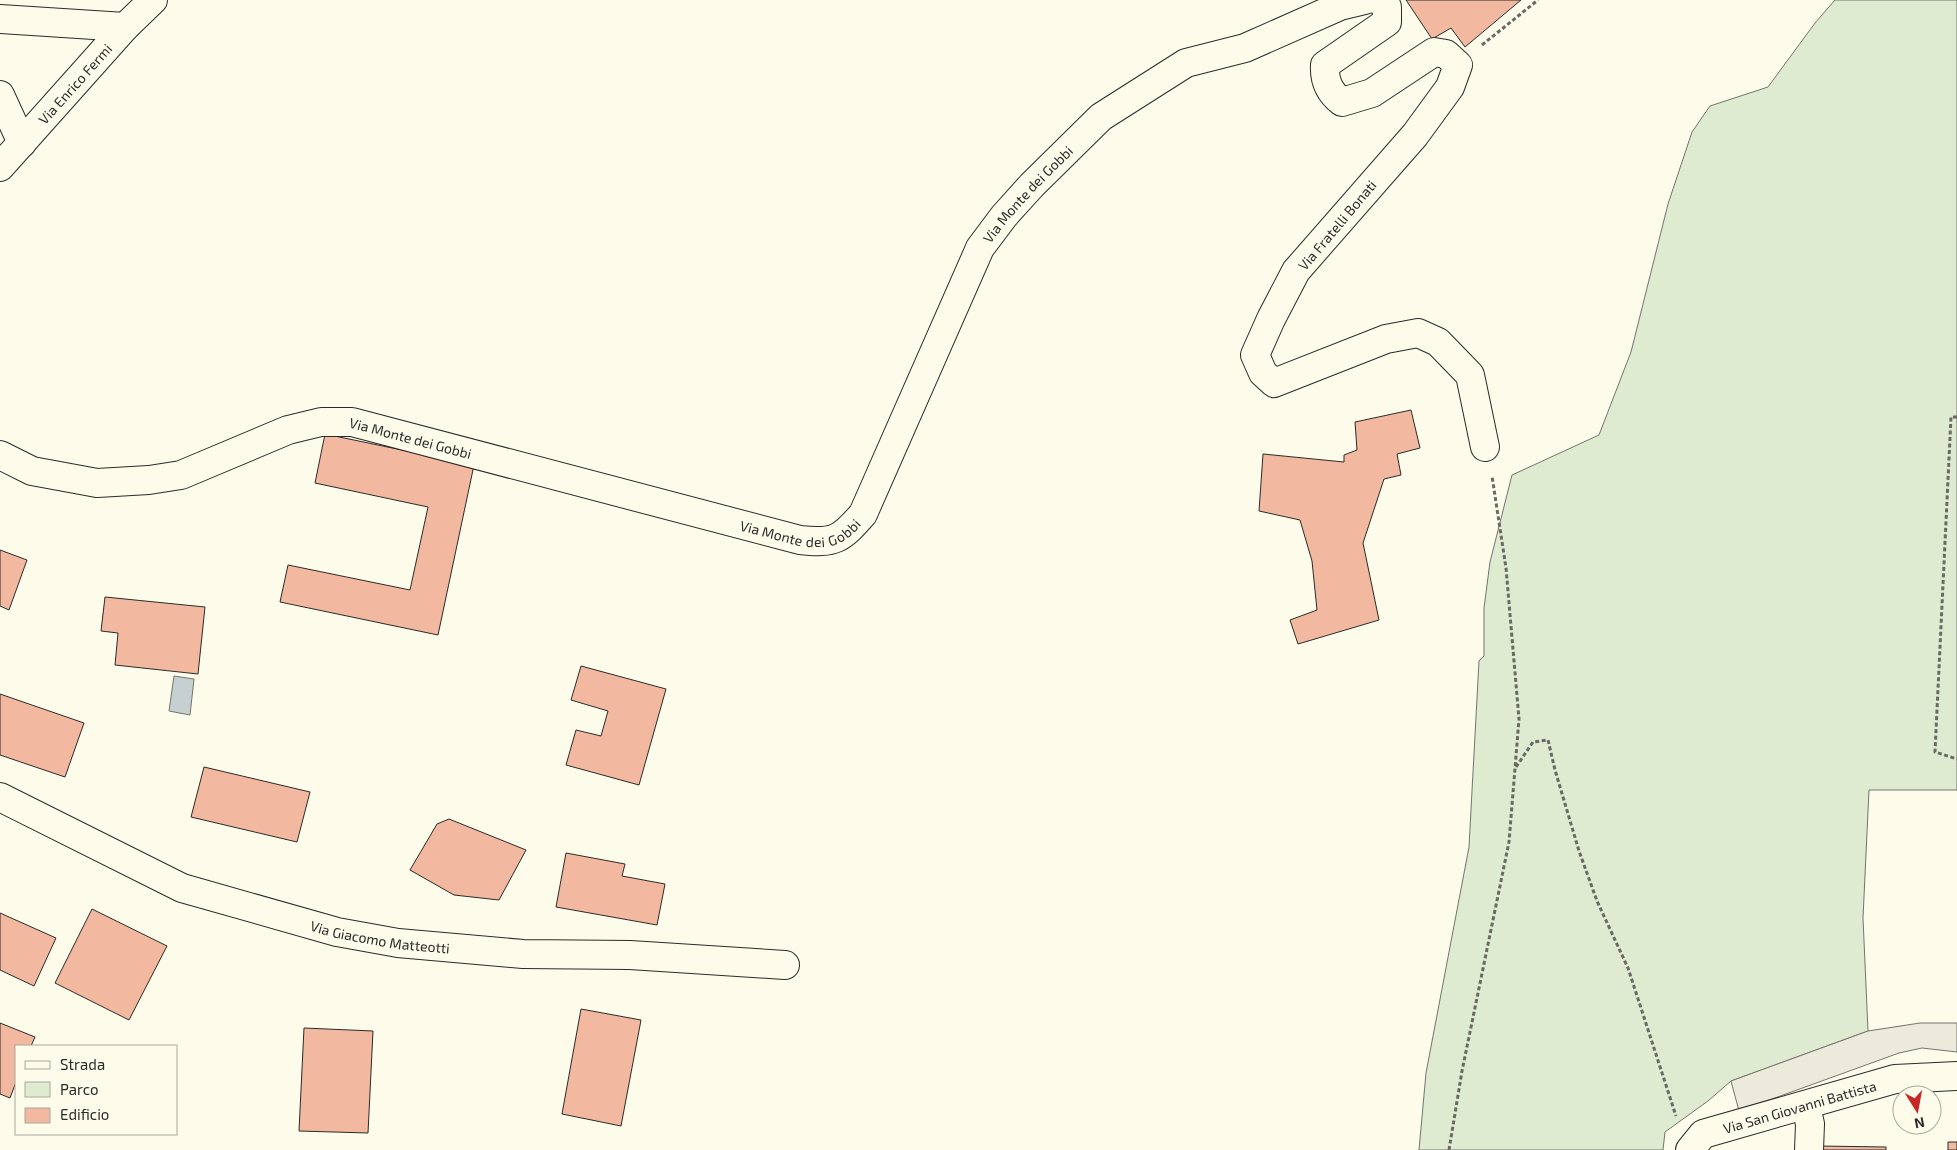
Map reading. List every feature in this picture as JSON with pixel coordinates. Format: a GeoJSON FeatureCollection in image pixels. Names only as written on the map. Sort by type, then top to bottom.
{"type":"FeatureCollection","features":[{"type":"Feature","properties":{"kind":"street","name":"Via Enrico Fermi"},"geometry":{"type":"LineString","coordinates":[[0,167],[125,27],[153,0]]}},
{"type":"Feature","properties":{"kind":"street","name":"Via Monte dei Gobbi"},"geometry":{"type":"LineString","coordinates":[[0,455],[32,471],[97,483],[149,480],[181,475],[288,430],[320,422],[352,422],[800,540],[821,542],[845,534],[863,514],[980,248],[1004,216],[1032,186],[1102,117],[1186,63],[1245,48],[1340,6],[1366,0]]}},
{"type":"Feature","properties":{"kind":"street"},"geometry":{"type":"LineString","coordinates":[[1379,0],[1388,7],[1387,22],[1325,65],[1324,77],[1332,95],[1342,102],[1372,93],[1434,52],[1446,54],[1458,65]]}},
{"type":"Feature","properties":{"kind":"street"},"geometry":{"type":"LineString","coordinates":[[0,19],[125,27]]}},
{"type":"Feature","properties":{"kind":"street","name":"Via Fratelli Bonati"},"geometry":{"type":"LineString","coordinates":[[1458,65],[1450,88],[1415,134],[1296,271],[1255,355],[1263,373],[1274,384],[1386,339],[1418,333],[1438,342],[1470,375],[1485,447]]}},
{"type":"Feature","properties":{"kind":"street"},"geometry":{"type":"LineString","coordinates":[[0,95],[22,144]]}},
{"type":"Feature","properties":{"kind":"street","name":"Via Giacomo Matteotti"},"geometry":{"type":"LineString","coordinates":[[0,797],[182,888],[337,932],[398,943],[523,954],[630,955],[785,965]]}},
{"type":"Feature","properties":{"kind":"street","name":"Via San Giovanni Battista"},"geometry":{"type":"LineString","coordinates":[[1691,1136],[1806,1106],[1895,1080],[1957,1076]]}},
{"type":"Feature","properties":{"kind":"street"},"geometry":{"type":"LineString","coordinates":[[1806,1106],[1810,1124],[1809,1150]]}},
{"type":"Feature","properties":{"kind":"path"},"geometry":{"type":"LineString","coordinates":[[1458,65],[1538,0]]}},
{"type":"Feature","properties":{"kind":"path"},"geometry":{"type":"LineString","coordinates":[[1957,417],[1952,417],[1935,752],[1957,759]]}},
{"type":"Feature","properties":{"kind":"path"},"geometry":{"type":"LineString","coordinates":[[1449,1150],[1462,1071],[1510,842],[1519,719],[1506,568],[1494,480],[1485,447]]}},
{"type":"Feature","properties":{"kind":"path"},"geometry":{"type":"LineString","coordinates":[[1515,768],[1533,742],[1548,740],[1579,850],[1597,901],[1628,968],[1691,1136]]}},
{"type":"Feature","properties":{"kind":"green space"},"geometry":{"type":"Polygon","coordinates":[[[1835,0],[1957,0],[1957,790],[1869,790],[1863,918],[1868,1031],[1731,1081],[1708,1101],[1665,1132],[1663,1150],[1419,1150],[1426,1073],[1469,847],[1479,661],[1484,656],[1484,608],[1490,562],[1512,475],[1599,435],[1631,352],[1668,204],[1692,132],[1710,106],[1768,87],[1815,23],[1835,0]]]}},
{"type":"Feature","properties":{"kind":"shaded area"},"geometry":{"type":"Polygon","coordinates":[[[174,676],[194,679],[190,715],[169,711],[174,676]]]}},
{"type":"Feature","properties":{"kind":"shaded area"},"geometry":{"type":"Polygon","coordinates":[[[1920,1023],[1957,1023],[1957,1052],[1922,1048],[1899,1053],[1739,1111],[1731,1081],[1868,1031],[1920,1023]]]}},
{"type":"Feature","properties":{"kind":"building"},"geometry":{"type":"Polygon","coordinates":[[[1406,0],[1521,0],[1465,47],[1451,28],[1432,39],[1406,0]]]}},
{"type":"Feature","properties":{"kind":"building"},"geometry":{"type":"Polygon","coordinates":[[[1411,410],[1420,448],[1397,454],[1401,475],[1384,479],[1363,543],[1379,620],[1298,644],[1290,620],[1317,610],[1312,561],[1300,520],[1259,511],[1263,454],[1344,462],[1344,455],[1357,450],[1355,422],[1411,410]]]}},
{"type":"Feature","properties":{"kind":"building"},"geometry":{"type":"Polygon","coordinates":[[[325,434],[474,465],[438,635],[280,602],[288,565],[410,590],[428,507],[315,483],[325,434]]]}},
{"type":"Feature","properties":{"kind":"building"},"geometry":{"type":"Polygon","coordinates":[[[0,550],[27,560],[9,610],[0,606],[0,550]]]}},
{"type":"Feature","properties":{"kind":"building"},"geometry":{"type":"Polygon","coordinates":[[[105,597],[205,607],[198,674],[115,665],[118,633],[101,631],[105,597]]]}},
{"type":"Feature","properties":{"kind":"building"},"geometry":{"type":"Polygon","coordinates":[[[581,666],[666,689],[639,785],[566,765],[576,730],[601,736],[608,711],[571,700],[581,666]]]}},
{"type":"Feature","properties":{"kind":"building"},"geometry":{"type":"Polygon","coordinates":[[[0,694],[84,723],[65,777],[0,755],[0,694]]]}},
{"type":"Feature","properties":{"kind":"building"},"geometry":{"type":"Polygon","coordinates":[[[204,767],[310,792],[297,842],[191,817],[204,767]]]}},
{"type":"Feature","properties":{"kind":"building"},"geometry":{"type":"Polygon","coordinates":[[[449,819],[526,850],[499,900],[454,895],[410,870],[437,824],[449,819]]]}},
{"type":"Feature","properties":{"kind":"building"},"geometry":{"type":"Polygon","coordinates":[[[566,853],[625,864],[622,876],[665,884],[657,925],[556,907],[566,853]]]}},
{"type":"Feature","properties":{"kind":"building"},"geometry":{"type":"Polygon","coordinates":[[[92,909],[167,946],[129,1020],[55,983],[92,909]]]}},
{"type":"Feature","properties":{"kind":"building"},"geometry":{"type":"Polygon","coordinates":[[[0,913],[56,938],[34,986],[0,970],[0,913]]]}},
{"type":"Feature","properties":{"kind":"building"},"geometry":{"type":"Polygon","coordinates":[[[581,1009],[641,1020],[621,1126],[562,1114],[581,1009]]]}},
{"type":"Feature","properties":{"kind":"building"},"geometry":{"type":"Polygon","coordinates":[[[0,1023],[35,1037],[31,1045],[15,1045],[15,1085],[10,1098],[0,1094],[0,1023]]]}},
{"type":"Feature","properties":{"kind":"building"},"geometry":{"type":"Polygon","coordinates":[[[304,1028],[373,1031],[368,1133],[299,1131],[304,1028]]]}},
{"type":"Feature","properties":{"kind":"building"},"geometry":{"type":"Polygon","coordinates":[[[1948,1142],[1957,1142],[1957,1150],[1948,1150],[1948,1142]]]}},
{"type":"Feature","properties":{"kind":"building"},"geometry":{"type":"Polygon","coordinates":[[[1820,1146],[1886,1147],[1886,1150],[1820,1150],[1820,1146]]]}}]}
